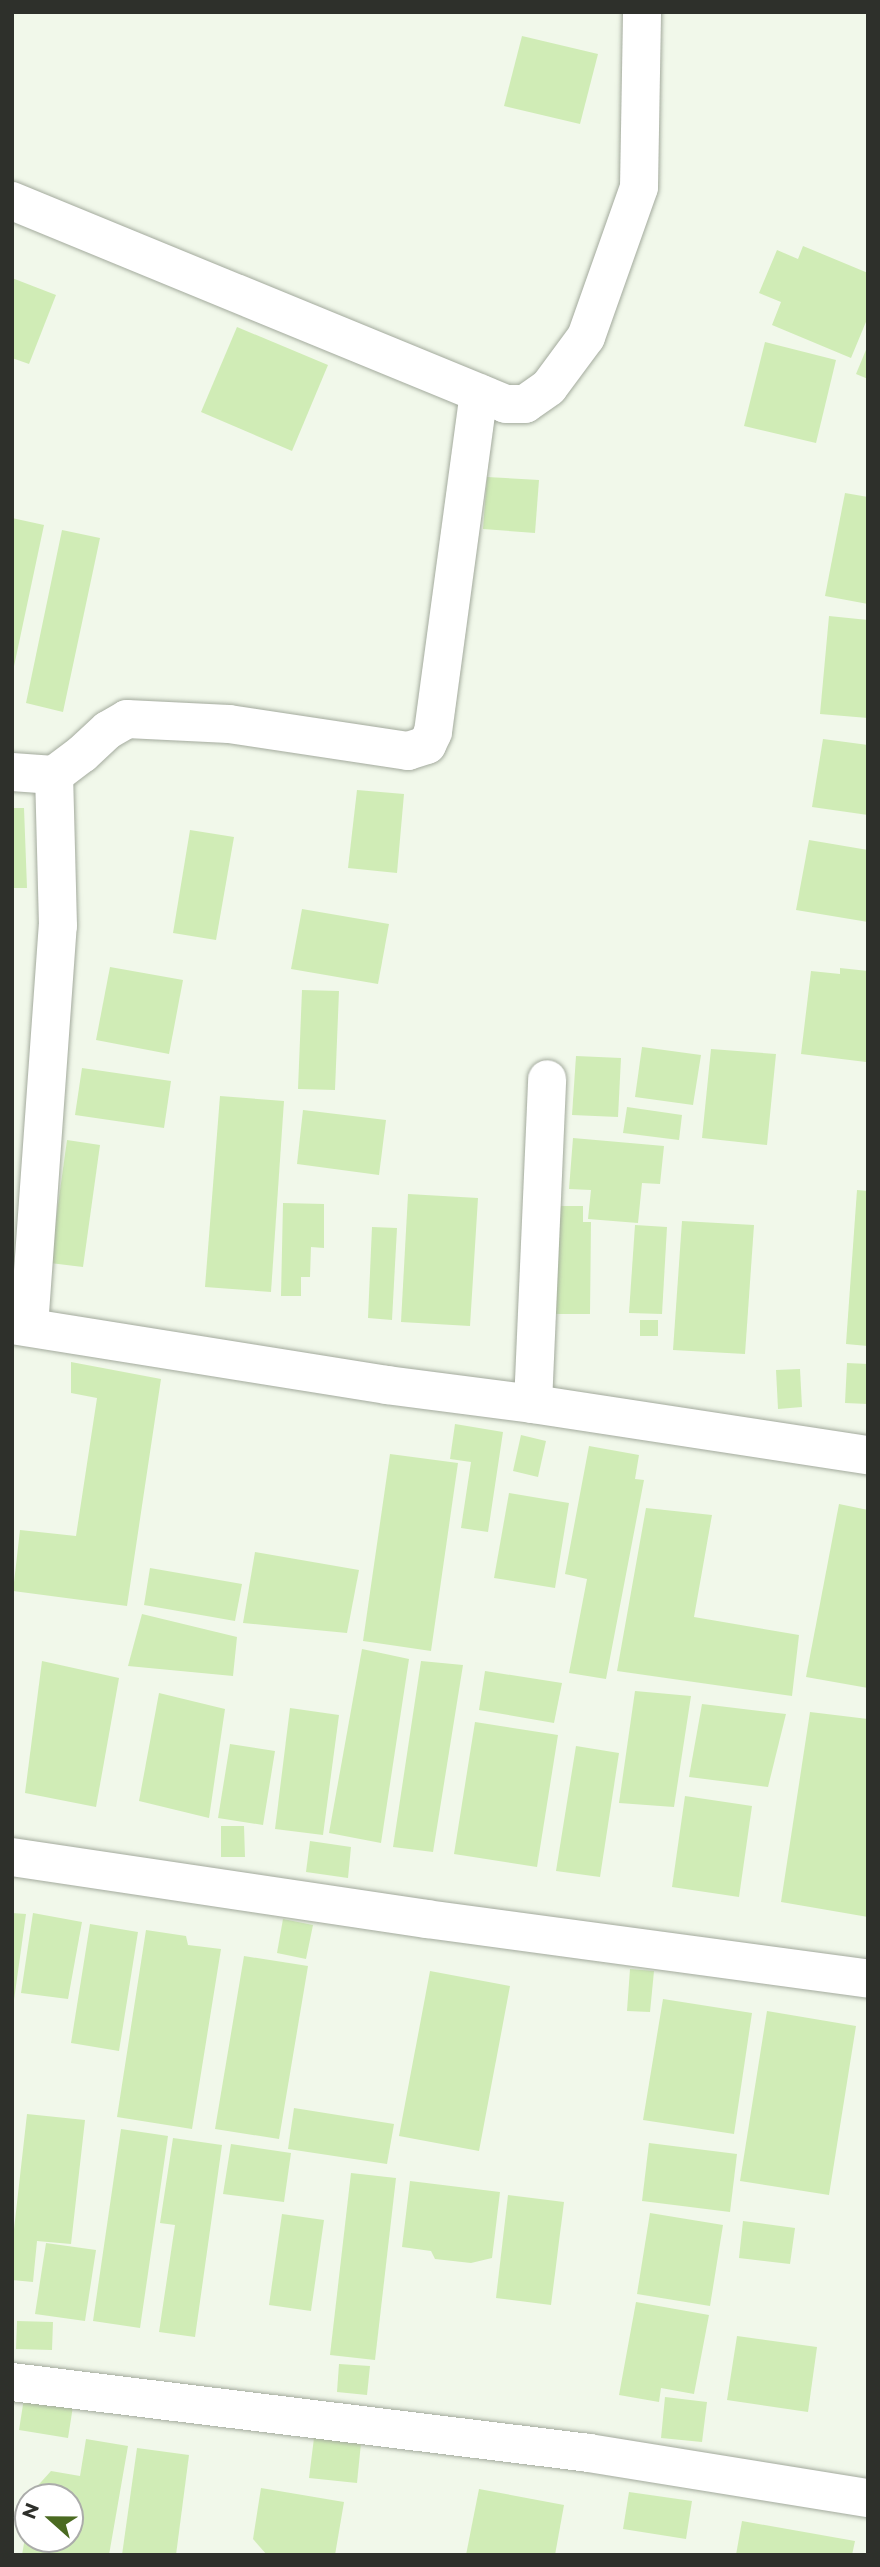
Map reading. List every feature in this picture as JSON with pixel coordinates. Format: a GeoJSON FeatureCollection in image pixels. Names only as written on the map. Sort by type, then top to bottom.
{"type":"FeatureCollection","features":[{"type":"Feature","properties":{"kind":"street"},"geometry":{"type":"LineString","coordinates":[[12,201],[506,404],[525,404],[549,387],[586,337],[639,187],[642,12]]}},
{"type":"Feature","properties":{"kind":"street"},"geometry":{"type":"LineString","coordinates":[[12,772],[54,775],[108,730],[127,719],[229,724],[408,751],[427,744],[433,732],[479,393]]}},
{"type":"Feature","properties":{"kind":"street"},"geometry":{"type":"LineString","coordinates":[[54,775],[58,926],[20,1326],[387,1385],[533,1404],[868,1455]]}},
{"type":"Feature","properties":{"kind":"street"},"geometry":{"type":"LineString","coordinates":[[533,1404],[547,1079]]}},
{"type":"Feature","properties":{"kind":"street"},"geometry":{"type":"LineString","coordinates":[[12,1857],[413,1917],[868,1979]]}},
{"type":"Feature","properties":{"kind":"street"},"geometry":{"type":"LineString","coordinates":[[12,2382],[589,2453],[868,2498]]}},
{"type":"Feature","properties":{"kind":"building"},"geometry":{"type":"Polygon","coordinates":[[[522,36],[598,54],[580,124],[504,106],[522,36]]]}},
{"type":"Feature","properties":{"kind":"building"},"geometry":{"type":"Polygon","coordinates":[[[803,246],[868,273],[868,317],[851,358],[772,325],[781,302],[759,293],[777,250],[798,259],[803,246]]]}},
{"type":"Feature","properties":{"kind":"building"},"geometry":{"type":"Polygon","coordinates":[[[12,278],[56,295],[29,364],[12,358],[12,278]]]}},
{"type":"Feature","properties":{"kind":"building"},"geometry":{"type":"Polygon","coordinates":[[[237,327],[328,365],[292,451],[201,412],[237,327]]]}},
{"type":"Feature","properties":{"kind":"building"},"geometry":{"type":"Polygon","coordinates":[[[765,342],[836,360],[816,443],[744,426],[765,342]]]}},
{"type":"Feature","properties":{"kind":"building"},"geometry":{"type":"Polygon","coordinates":[[[868,345],[868,379],[856,374],[868,345]]]}},
{"type":"Feature","properties":{"kind":"building"},"geometry":{"type":"Polygon","coordinates":[[[487,477],[539,480],[535,533],[483,529],[487,477]]]}},
{"type":"Feature","properties":{"kind":"building"},"geometry":{"type":"Polygon","coordinates":[[[845,493],[868,497],[868,604],[825,596],[845,493]]]}},
{"type":"Feature","properties":{"kind":"building"},"geometry":{"type":"Polygon","coordinates":[[[12,518],[44,525],[13,671],[12,671],[12,518]]]}},
{"type":"Feature","properties":{"kind":"building"},"geometry":{"type":"Polygon","coordinates":[[[62,530],[100,538],[63,712],[26,703],[62,530]]]}},
{"type":"Feature","properties":{"kind":"building"},"geometry":{"type":"Polygon","coordinates":[[[829,616],[868,620],[868,718],[820,714],[829,616]]]}},
{"type":"Feature","properties":{"kind":"building"},"geometry":{"type":"Polygon","coordinates":[[[823,739],[868,745],[868,815],[812,807],[823,739]]]}},
{"type":"Feature","properties":{"kind":"building"},"geometry":{"type":"Polygon","coordinates":[[[357,790],[404,794],[397,873],[348,868],[357,790]]]}},
{"type":"Feature","properties":{"kind":"building"},"geometry":{"type":"Polygon","coordinates":[[[12,808],[24,808],[27,888],[12,888],[12,808]]]}},
{"type":"Feature","properties":{"kind":"building"},"geometry":{"type":"Polygon","coordinates":[[[190,830],[234,837],[216,940],[173,933],[190,830]]]}},
{"type":"Feature","properties":{"kind":"building"},"geometry":{"type":"Polygon","coordinates":[[[809,840],[868,850],[868,922],[796,910],[809,840]]]}},
{"type":"Feature","properties":{"kind":"building"},"geometry":{"type":"Polygon","coordinates":[[[302,909],[389,924],[378,984],[291,969],[302,909]]]}},
{"type":"Feature","properties":{"kind":"building"},"geometry":{"type":"Polygon","coordinates":[[[110,967],[183,980],[169,1054],[96,1040],[110,967]]]}},
{"type":"Feature","properties":{"kind":"building"},"geometry":{"type":"Polygon","coordinates":[[[840,968],[868,971],[866,1062],[801,1054],[811,971],[840,974],[840,968]]]}},
{"type":"Feature","properties":{"kind":"building"},"geometry":{"type":"Polygon","coordinates":[[[302,990],[339,991],[335,1090],[298,1089],[302,990]]]}},
{"type":"Feature","properties":{"kind":"building"},"geometry":{"type":"Polygon","coordinates":[[[642,1047],[701,1055],[693,1105],[635,1097],[642,1047]]]}},
{"type":"Feature","properties":{"kind":"building"},"geometry":{"type":"Polygon","coordinates":[[[711,1049],[776,1054],[767,1145],[702,1138],[711,1049]]]}},
{"type":"Feature","properties":{"kind":"building"},"geometry":{"type":"Polygon","coordinates":[[[576,1056],[621,1058],[618,1117],[572,1115],[576,1056]]]}},
{"type":"Feature","properties":{"kind":"building"},"geometry":{"type":"Polygon","coordinates":[[[82,1068],[171,1081],[164,1128],[75,1115],[82,1068]]]}},
{"type":"Feature","properties":{"kind":"building"},"geometry":{"type":"Polygon","coordinates":[[[220,1096],[284,1101],[271,1292],[205,1287],[220,1096]]]}},
{"type":"Feature","properties":{"kind":"building"},"geometry":{"type":"Polygon","coordinates":[[[627,1107],[682,1115],[679,1140],[623,1133],[627,1107]]]}},
{"type":"Feature","properties":{"kind":"building"},"geometry":{"type":"Polygon","coordinates":[[[303,1110],[386,1120],[379,1175],[297,1164],[303,1110]]]}},
{"type":"Feature","properties":{"kind":"building"},"geometry":{"type":"Polygon","coordinates":[[[573,1138],[664,1146],[660,1184],[642,1183],[638,1223],[588,1219],[591,1190],[569,1189],[573,1138]]]}},
{"type":"Feature","properties":{"kind":"building"},"geometry":{"type":"Polygon","coordinates":[[[67,1140],[100,1145],[83,1267],[50,1263],[67,1140]]]}},
{"type":"Feature","properties":{"kind":"building"},"geometry":{"type":"Polygon","coordinates":[[[857,1190],[868,1191],[868,1346],[846,1344],[857,1190]]]}},
{"type":"Feature","properties":{"kind":"building"},"geometry":{"type":"Polygon","coordinates":[[[408,1194],[478,1198],[470,1326],[401,1322],[408,1194]]]}},
{"type":"Feature","properties":{"kind":"building"},"geometry":{"type":"Polygon","coordinates":[[[283,1203],[324,1204],[324,1248],[311,1247],[310,1277],[301,1277],[301,1296],[281,1296],[283,1203]]]}},
{"type":"Feature","properties":{"kind":"building"},"geometry":{"type":"Polygon","coordinates":[[[553,1206],[583,1206],[583,1222],[591,1222],[590,1314],[552,1314],[553,1206]]]}},
{"type":"Feature","properties":{"kind":"building"},"geometry":{"type":"Polygon","coordinates":[[[682,1221],[754,1225],[745,1354],[673,1350],[682,1221]]]}},
{"type":"Feature","properties":{"kind":"building"},"geometry":{"type":"Polygon","coordinates":[[[635,1225],[667,1227],[662,1314],[629,1313],[635,1225]]]}},
{"type":"Feature","properties":{"kind":"building"},"geometry":{"type":"Polygon","coordinates":[[[372,1227],[397,1228],[392,1320],[368,1318],[372,1227]]]}},
{"type":"Feature","properties":{"kind":"building"},"geometry":{"type":"Polygon","coordinates":[[[640,1320],[658,1320],[658,1336],[640,1336],[640,1320]]]}},
{"type":"Feature","properties":{"kind":"building"},"geometry":{"type":"Polygon","coordinates":[[[71,1362],[161,1379],[127,1606],[13,1591],[20,1530],[76,1536],[97,1398],[71,1393],[71,1362]]]}},
{"type":"Feature","properties":{"kind":"building"},"geometry":{"type":"Polygon","coordinates":[[[847,1363],[868,1364],[868,1404],[845,1403],[847,1363]]]}},
{"type":"Feature","properties":{"kind":"building"},"geometry":{"type":"Polygon","coordinates":[[[800,1369],[802,1407],[778,1409],[776,1370],[800,1369]]]}},
{"type":"Feature","properties":{"kind":"building"},"geometry":{"type":"Polygon","coordinates":[[[455,1424],[503,1432],[488,1532],[461,1528],[471,1462],[450,1459],[455,1424]]]}},
{"type":"Feature","properties":{"kind":"building"},"geometry":{"type":"Polygon","coordinates":[[[521,1435],[546,1441],[538,1477],[513,1471],[521,1435]]]}},
{"type":"Feature","properties":{"kind":"building"},"geometry":{"type":"Polygon","coordinates":[[[589,1446],[639,1455],[635,1479],[644,1480],[606,1679],[569,1673],[587,1579],[565,1574],[589,1446]]]}},
{"type":"Feature","properties":{"kind":"building"},"geometry":{"type":"Polygon","coordinates":[[[390,1454],[458,1463],[431,1651],[363,1641],[390,1454]]]}},
{"type":"Feature","properties":{"kind":"building"},"geometry":{"type":"Polygon","coordinates":[[[509,1493],[569,1503],[555,1588],[494,1578],[509,1493]]]}},
{"type":"Feature","properties":{"kind":"building"},"geometry":{"type":"Polygon","coordinates":[[[839,1504],[868,1510],[868,1688],[806,1677],[839,1504]]]}},
{"type":"Feature","properties":{"kind":"building"},"geometry":{"type":"Polygon","coordinates":[[[646,1508],[712,1515],[694,1617],[799,1635],[792,1696],[617,1671],[646,1508]]]}},
{"type":"Feature","properties":{"kind":"building"},"geometry":{"type":"Polygon","coordinates":[[[255,1552],[359,1570],[347,1633],[243,1623],[255,1552]]]}},
{"type":"Feature","properties":{"kind":"building"},"geometry":{"type":"Polygon","coordinates":[[[150,1568],[242,1584],[235,1621],[144,1605],[150,1568]]]}},
{"type":"Feature","properties":{"kind":"building"},"geometry":{"type":"Polygon","coordinates":[[[142,1614],[237,1637],[233,1676],[128,1666],[142,1614]]]}},
{"type":"Feature","properties":{"kind":"building"},"geometry":{"type":"Polygon","coordinates":[[[362,1649],[409,1659],[381,1843],[329,1833],[362,1649]]]}},
{"type":"Feature","properties":{"kind":"building"},"geometry":{"type":"Polygon","coordinates":[[[42,1661],[119,1678],[96,1807],[25,1793],[42,1661]]]}},
{"type":"Feature","properties":{"kind":"building"},"geometry":{"type":"Polygon","coordinates":[[[421,1661],[463,1665],[433,1852],[393,1847],[421,1661]]]}},
{"type":"Feature","properties":{"kind":"building"},"geometry":{"type":"Polygon","coordinates":[[[485,1671],[562,1683],[554,1723],[479,1710],[485,1671]]]}},
{"type":"Feature","properties":{"kind":"building"},"geometry":{"type":"Polygon","coordinates":[[[635,1691],[691,1696],[674,1807],[619,1803],[635,1691]]]}},
{"type":"Feature","properties":{"kind":"building"},"geometry":{"type":"Polygon","coordinates":[[[159,1693],[225,1709],[209,1818],[139,1801],[159,1693]]]}},
{"type":"Feature","properties":{"kind":"building"},"geometry":{"type":"Polygon","coordinates":[[[702,1704],[786,1714],[768,1787],[689,1777],[702,1704]]]}},
{"type":"Feature","properties":{"kind":"building"},"geometry":{"type":"Polygon","coordinates":[[[290,1708],[339,1715],[323,1835],[275,1829],[290,1708]]]}},
{"type":"Feature","properties":{"kind":"building"},"geometry":{"type":"Polygon","coordinates":[[[810,1712],[868,1719],[868,1917],[781,1902],[810,1712]]]}},
{"type":"Feature","properties":{"kind":"building"},"geometry":{"type":"Polygon","coordinates":[[[475,1722],[558,1735],[537,1867],[454,1854],[475,1722]]]}},
{"type":"Feature","properties":{"kind":"building"},"geometry":{"type":"Polygon","coordinates":[[[230,1744],[275,1751],[263,1825],[218,1818],[230,1744]]]}},
{"type":"Feature","properties":{"kind":"building"},"geometry":{"type":"Polygon","coordinates":[[[576,1746],[619,1753],[600,1877],[556,1871],[576,1746]]]}},
{"type":"Feature","properties":{"kind":"building"},"geometry":{"type":"Polygon","coordinates":[[[685,1796],[752,1806],[739,1897],[672,1887],[685,1796]]]}},
{"type":"Feature","properties":{"kind":"building"},"geometry":{"type":"Polygon","coordinates":[[[221,1826],[244,1826],[245,1857],[221,1857],[221,1826]]]}},
{"type":"Feature","properties":{"kind":"building"},"geometry":{"type":"Polygon","coordinates":[[[310,1841],[351,1847],[348,1878],[306,1872],[310,1841]]]}},
{"type":"Feature","properties":{"kind":"building"},"geometry":{"type":"Polygon","coordinates":[[[12,1913],[26,1914],[14,2000],[12,1999],[12,1913]]]}},
{"type":"Feature","properties":{"kind":"building"},"geometry":{"type":"Polygon","coordinates":[[[33,1913],[82,1922],[68,1999],[21,1993],[33,1913]]]}},
{"type":"Feature","properties":{"kind":"building"},"geometry":{"type":"Polygon","coordinates":[[[283,1919],[313,1925],[306,1959],[277,1953],[283,1919]]]}},
{"type":"Feature","properties":{"kind":"building"},"geometry":{"type":"Polygon","coordinates":[[[90,1924],[138,1932],[119,2051],[71,2043],[90,1924]]]}},
{"type":"Feature","properties":{"kind":"building"},"geometry":{"type":"Polygon","coordinates":[[[146,1930],[186,1936],[188,1945],[221,1949],[192,2129],[117,2117],[146,1930]]]}},
{"type":"Feature","properties":{"kind":"building"},"geometry":{"type":"Polygon","coordinates":[[[244,1956],[308,1966],[279,2139],[215,2129],[244,1956]]]}},
{"type":"Feature","properties":{"kind":"building"},"geometry":{"type":"Polygon","coordinates":[[[630,1969],[654,1971],[650,2012],[627,2011],[630,1969]]]}},
{"type":"Feature","properties":{"kind":"building"},"geometry":{"type":"Polygon","coordinates":[[[430,1971],[510,1986],[479,2151],[399,2136],[430,1971]]]}},
{"type":"Feature","properties":{"kind":"building"},"geometry":{"type":"Polygon","coordinates":[[[663,1999],[752,2013],[734,2134],[643,2120],[663,1999]]]}},
{"type":"Feature","properties":{"kind":"building"},"geometry":{"type":"Polygon","coordinates":[[[767,2011],[856,2026],[829,2195],[740,2181],[767,2011]]]}},
{"type":"Feature","properties":{"kind":"building"},"geometry":{"type":"Polygon","coordinates":[[[294,2108],[394,2124],[387,2164],[288,2149],[294,2108]]]}},
{"type":"Feature","properties":{"kind":"building"},"geometry":{"type":"Polygon","coordinates":[[[27,2114],[85,2120],[71,2244],[37,2241],[33,2282],[12,2280],[12,2247],[27,2114]]]}},
{"type":"Feature","properties":{"kind":"building"},"geometry":{"type":"Polygon","coordinates":[[[121,2129],[168,2136],[140,2328],[93,2321],[121,2129]]]}},
{"type":"Feature","properties":{"kind":"building"},"geometry":{"type":"Polygon","coordinates":[[[173,2138],[222,2145],[195,2337],[159,2332],[175,2225],[160,2223],[173,2138]]]}},
{"type":"Feature","properties":{"kind":"building"},"geometry":{"type":"Polygon","coordinates":[[[649,2143],[737,2154],[730,2212],[642,2201],[649,2143]]]}},
{"type":"Feature","properties":{"kind":"building"},"geometry":{"type":"Polygon","coordinates":[[[231,2144],[291,2153],[284,2202],[223,2194],[231,2144]]]}},
{"type":"Feature","properties":{"kind":"building"},"geometry":{"type":"Polygon","coordinates":[[[351,2173],[396,2178],[375,2360],[330,2355],[351,2173]]]}},
{"type":"Feature","properties":{"kind":"building"},"geometry":{"type":"Polygon","coordinates":[[[410,2181],[500,2192],[492,2258],[471,2263],[435,2259],[431,2251],[402,2247],[410,2181]]]}},
{"type":"Feature","properties":{"kind":"building"},"geometry":{"type":"Polygon","coordinates":[[[508,2195],[564,2202],[551,2305],[496,2298],[508,2195]]]}},
{"type":"Feature","properties":{"kind":"building"},"geometry":{"type":"Polygon","coordinates":[[[650,2213],[723,2225],[710,2306],[637,2294],[650,2213]]]}},
{"type":"Feature","properties":{"kind":"building"},"geometry":{"type":"Polygon","coordinates":[[[282,2214],[324,2220],[311,2311],[269,2305],[282,2214]]]}},
{"type":"Feature","properties":{"kind":"building"},"geometry":{"type":"Polygon","coordinates":[[[743,2221],[795,2228],[790,2264],[739,2258],[743,2221]]]}},
{"type":"Feature","properties":{"kind":"building"},"geometry":{"type":"Polygon","coordinates":[[[46,2243],[96,2250],[85,2321],[35,2314],[46,2243]]]}},
{"type":"Feature","properties":{"kind":"building"},"geometry":{"type":"Polygon","coordinates":[[[636,2302],[709,2315],[694,2394],[661,2388],[659,2402],[619,2395],[636,2302]]]}},
{"type":"Feature","properties":{"kind":"building"},"geometry":{"type":"Polygon","coordinates":[[[17,2321],[53,2322],[52,2350],[16,2349],[17,2321]]]}},
{"type":"Feature","properties":{"kind":"building"},"geometry":{"type":"Polygon","coordinates":[[[737,2336],[817,2347],[808,2412],[727,2400],[737,2336]]]}},
{"type":"Feature","properties":{"kind":"building"},"geometry":{"type":"Polygon","coordinates":[[[339,2364],[370,2366],[367,2395],[337,2392],[339,2364]]]}},
{"type":"Feature","properties":{"kind":"building"},"geometry":{"type":"Polygon","coordinates":[[[665,2397],[707,2402],[702,2442],[661,2438],[665,2397]]]}},
{"type":"Feature","properties":{"kind":"building"},"geometry":{"type":"Polygon","coordinates":[[[24,2398],[73,2406],[68,2438],[19,2430],[24,2398]]]}},
{"type":"Feature","properties":{"kind":"building"},"geometry":{"type":"Polygon","coordinates":[[[314,2438],[361,2443],[357,2483],[309,2478],[314,2438]]]}},
{"type":"Feature","properties":{"kind":"building"},"geometry":{"type":"Polygon","coordinates":[[[86,2439],[128,2446],[109,2555],[22,2555],[84,2553],[84,2483],[40,2483],[51,2471],[80,2476],[86,2439]]]}},
{"type":"Feature","properties":{"kind":"building"},"geometry":{"type":"Polygon","coordinates":[[[137,2448],[189,2455],[176,2555],[122,2555],[137,2448]]]}},
{"type":"Feature","properties":{"kind":"building"},"geometry":{"type":"Polygon","coordinates":[[[261,2488],[344,2502],[335,2555],[267,2555],[253,2539],[261,2488]]]}},
{"type":"Feature","properties":{"kind":"building"},"geometry":{"type":"Polygon","coordinates":[[[479,2489],[564,2505],[555,2555],[466,2555],[479,2489]]]}},
{"type":"Feature","properties":{"kind":"building"},"geometry":{"type":"Polygon","coordinates":[[[629,2492],[692,2501],[686,2539],[623,2529],[629,2492]]]}},
{"type":"Feature","properties":{"kind":"building"},"geometry":{"type":"Polygon","coordinates":[[[742,2521],[855,2541],[852,2555],[736,2555],[742,2521]]]}}]}
